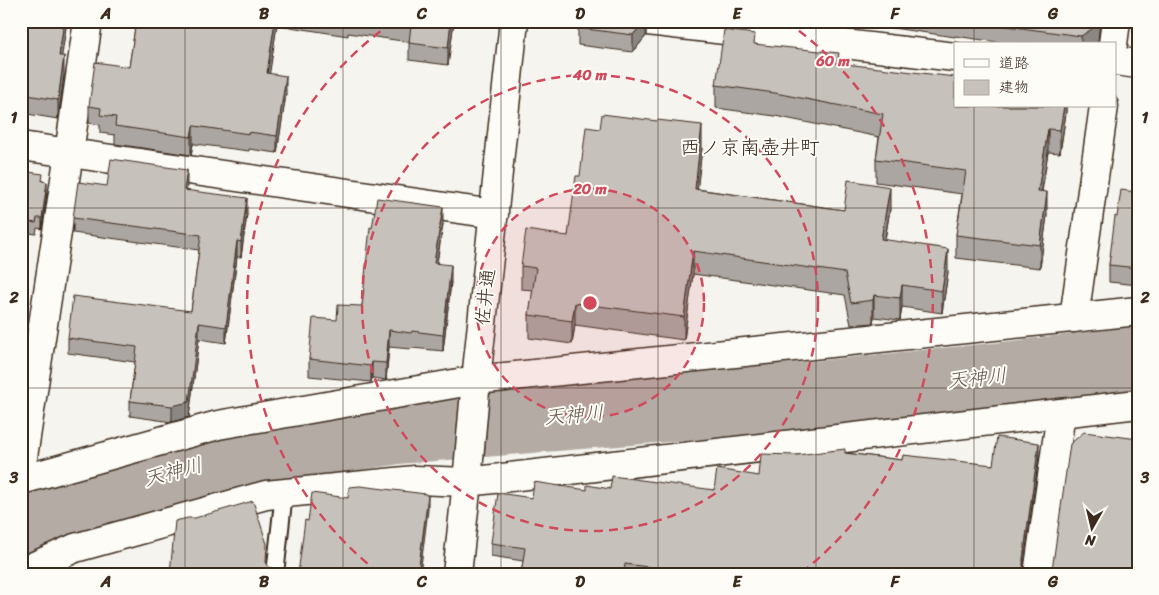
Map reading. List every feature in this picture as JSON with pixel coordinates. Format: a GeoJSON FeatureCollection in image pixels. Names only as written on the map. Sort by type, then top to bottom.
{"type":"FeatureCollection","features":[{"type":"Feature","properties":{"kind":"street"},"geometry":{"type":"LineString","coordinates":[[21,470],[88,21]]}},
{"type":"Feature","properties":{"kind":"street","name":"佐井通"},"geometry":{"type":"LineString","coordinates":[[457,574],[514,21]]}},
{"type":"Feature","properties":{"kind":"street"},"geometry":{"type":"LineString","coordinates":[[648,21],[954,57]]}},
{"type":"Feature","properties":{"kind":"street"},"geometry":{"type":"LineString","coordinates":[[1113,42],[1116,21]]}},
{"type":"Feature","properties":{"kind":"street"},"geometry":{"type":"LineString","coordinates":[[1116,61],[1138,64]]}},
{"type":"Feature","properties":{"kind":"street"},"geometry":{"type":"LineString","coordinates":[[1074,318],[1104,108]]}},
{"type":"Feature","properties":{"kind":"street"},"geometry":{"type":"LineString","coordinates":[[21,146],[494,214]]}},
{"type":"Feature","properties":{"kind":"street"},"geometry":{"type":"LineString","coordinates":[[21,480],[218,425],[1138,311]]}},
{"type":"Feature","properties":{"kind":"street"},"geometry":{"type":"LineString","coordinates":[[21,572],[75,548],[266,495],[415,480],[468,471],[1138,404]]}},
{"type":"Feature","properties":{"kind":"street"},"geometry":{"type":"LineString","coordinates":[[1038,574],[1060,413]]}},
{"type":"Feature","properties":{"kind":"lane"},"geometry":{"type":"LineString","coordinates":[[275,574],[284,493]]}},
{"type":"Feature","properties":{"kind":"building"},"geometry":{"type":"Polygon","coordinates":[[[21,21],[64,21],[59,56],[64,56],[58,100],[21,94],[21,21]]]}},
{"type":"Feature","properties":{"kind":"building"},"geometry":{"type":"Polygon","coordinates":[[[136,21],[275,21],[267,73],[286,76],[277,136],[193,126],[191,137],[115,126],[116,117],[100,115],[101,108],[89,106],[95,62],[129,67],[136,21]]]}},
{"type":"Feature","properties":{"kind":"building"},"geometry":{"type":"Polygon","coordinates":[[[388,21],[451,21],[448,48],[409,43],[411,25],[388,21]]]}},
{"type":"Feature","properties":{"kind":"building"},"geometry":{"type":"Polygon","coordinates":[[[580,21],[644,21],[633,35],[578,28],[580,21]]]}},
{"type":"Feature","properties":{"kind":"building"},"geometry":{"type":"Polygon","coordinates":[[[969,21],[1098,21],[1098,25],[1081,36],[969,21]]]}},
{"type":"Feature","properties":{"kind":"building"},"geometry":{"type":"Polygon","coordinates":[[[724,30],[755,34],[754,44],[839,53],[837,63],[954,77],[954,108],[1064,108],[1060,130],[1048,129],[1038,191],[1047,192],[1040,245],[956,235],[966,171],[876,159],[883,114],[775,93],[716,85],[724,30]]]}},
{"type":"Feature","properties":{"kind":"building"},"geometry":{"type":"Polygon","coordinates":[[[602,114],[702,125],[695,189],[844,210],[848,180],[890,187],[881,239],[948,249],[942,291],[902,285],[900,298],[874,295],[873,300],[851,303],[845,273],[693,251],[684,317],[575,303],[572,321],[529,315],[536,268],[521,266],[526,230],[568,236],[576,176],[580,176],[586,127],[600,129],[602,114]]]}},
{"type":"Feature","properties":{"kind":"building"},"geometry":{"type":"Polygon","coordinates":[[[111,159],[187,170],[184,190],[247,198],[241,242],[237,241],[226,327],[199,323],[189,402],[172,406],[130,401],[137,347],[68,338],[73,296],[191,311],[201,235],[73,218],[78,182],[107,186],[111,159]]]}},
{"type":"Feature","properties":{"kind":"building"},"geometry":{"type":"Polygon","coordinates":[[[21,171],[43,174],[42,181],[47,182],[42,218],[37,218],[36,223],[21,221],[21,171]]]}},
{"type":"Feature","properties":{"kind":"building"},"geometry":{"type":"Polygon","coordinates":[[[1138,180],[1138,268],[1109,265],[1115,216],[1117,217],[1121,190],[1136,192],[1138,180]]]}},
{"type":"Feature","properties":{"kind":"building"},"geometry":{"type":"Polygon","coordinates":[[[377,198],[443,207],[434,263],[451,265],[443,335],[389,330],[386,363],[372,362],[371,366],[309,359],[313,318],[337,320],[338,305],[362,306],[370,227],[372,228],[377,198]]]}},
{"type":"Feature","properties":{"kind":"building"},"geometry":{"type":"Polygon","coordinates":[[[1084,432],[1138,439],[1138,574],[1046,574],[1051,570],[1053,563],[1070,444],[1084,432]]]}},
{"type":"Feature","properties":{"kind":"building"},"geometry":{"type":"Polygon","coordinates":[[[997,437],[1039,443],[1023,559],[1023,566],[1031,574],[712,574],[687,569],[687,572],[625,564],[624,574],[521,574],[525,548],[491,543],[498,493],[532,498],[534,482],[587,490],[587,485],[610,489],[612,476],[714,490],[717,469],[759,476],[761,454],[797,455],[845,449],[845,453],[902,460],[903,455],[993,465],[997,437]]]}},
{"type":"Feature","properties":{"kind":"building"},"geometry":{"type":"Polygon","coordinates":[[[360,486],[428,495],[418,574],[298,574],[305,520],[308,521],[312,493],[348,498],[349,487],[360,486]]]}},
{"type":"Feature","properties":{"kind":"building"},"geometry":{"type":"Polygon","coordinates":[[[253,501],[267,544],[266,562],[269,567],[274,569],[276,574],[170,574],[175,521],[195,518],[253,501]]]}},
{"type":"Feature","properties":{"kind":"waterway","name":"天神川"},"geometry":{"type":"LineString","coordinates":[[21,525],[91,494],[239,454],[402,429],[822,395],[1138,361]]}},
{"type":"Feature","properties":{"kind":"district","name":"西ノ京南壺井町"},"geometry":{"type":"Point","coordinates":[750,147]}}]}
